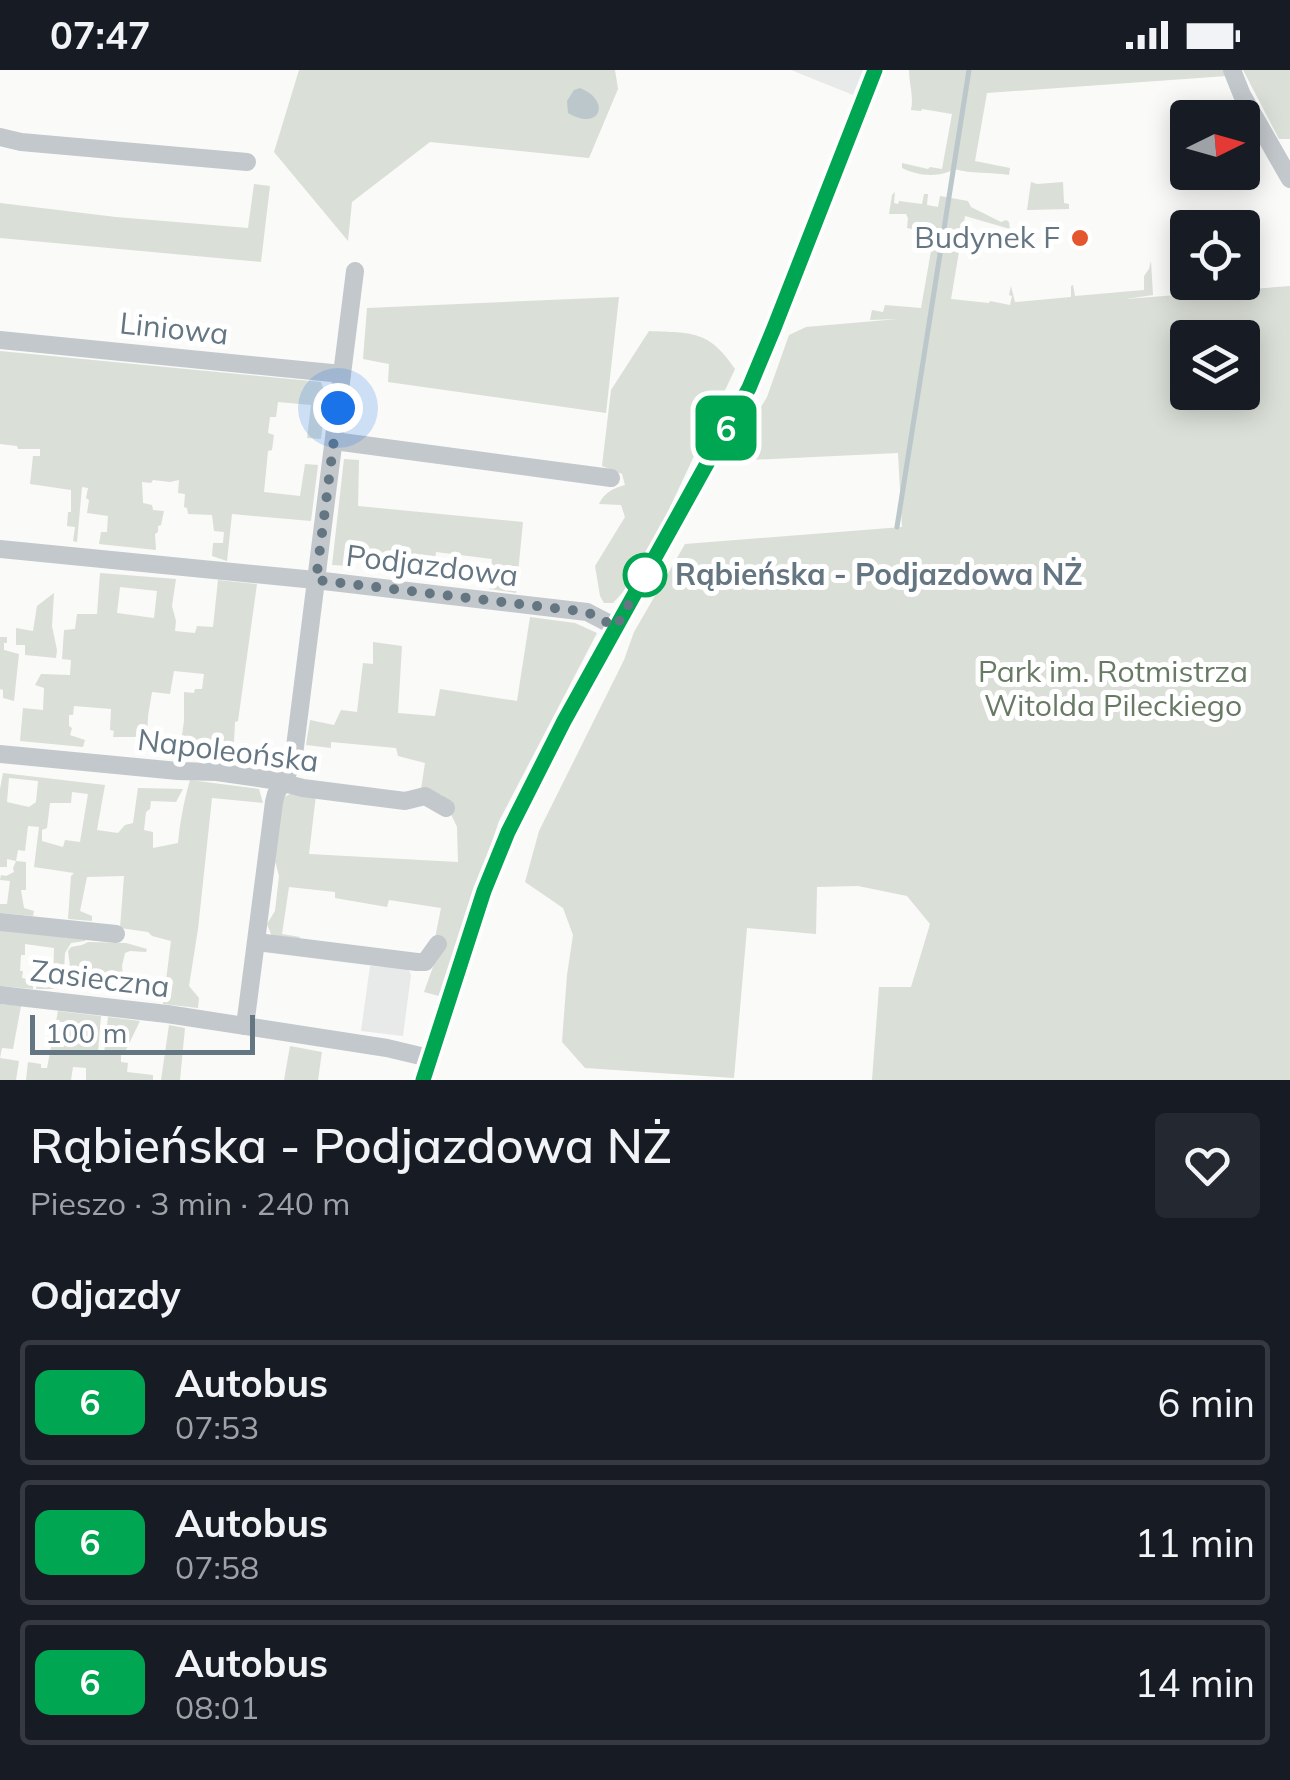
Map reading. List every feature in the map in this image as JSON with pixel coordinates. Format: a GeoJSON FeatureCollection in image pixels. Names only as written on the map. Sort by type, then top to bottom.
{"type":"FeatureCollection","features":[{"type":"Feature","properties":{"kind":"street"},"geometry":{"type":"LineString","coordinates":[[423,1080],[484,891],[508,832],[564,721],[749,388],[875,70]]}},
{"type":"Feature","properties":{"kind":"street"},"geometry":{"type":"LineString","coordinates":[[1232,70],[1290,179]]}},
{"type":"Feature","properties":{"kind":"street"},"geometry":{"type":"LineString","coordinates":[[0,137],[247,162]]}},
{"type":"Feature","properties":{"kind":"street"},"geometry":{"type":"LineString","coordinates":[[244,1026],[274,802],[292,763],[355,271]]}},
{"type":"Feature","properties":{"kind":"street","name":"Liniowa"},"geometry":{"type":"LineString","coordinates":[[0,340],[342,374]]}},
{"type":"Feature","properties":{"kind":"street"},"geometry":{"type":"LineString","coordinates":[[334,441],[611,478]]}},
{"type":"Feature","properties":{"kind":"street","name":"Podjazdowa"},"geometry":{"type":"LineString","coordinates":[[0,549],[587,612],[616,627]]}},
{"type":"Feature","properties":{"kind":"street","name":"Napoleońska"},"geometry":{"type":"LineString","coordinates":[[0,754],[178,772],[217,772],[405,801],[426,796],[446,808]]}},
{"type":"Feature","properties":{"kind":"street"},"geometry":{"type":"LineString","coordinates":[[0,922],[116,934]]}},
{"type":"Feature","properties":{"kind":"street"},"geometry":{"type":"LineString","coordinates":[[257,942],[417,962],[425,962],[438,944]]}},
{"type":"Feature","properties":{"kind":"street","name":"Zasieczna"},"geometry":{"type":"LineString","coordinates":[[0,995],[108,1006],[393,1049],[429,1058]]}},
{"type":"Feature","properties":{"kind":"shaded area"},"geometry":{"type":"Polygon","coordinates":[[[791,70],[863,70],[853,95],[791,70]]]}},
{"type":"Feature","properties":{"kind":"shaded area"},"geometry":{"type":"Polygon","coordinates":[[[580,88],[596,100],[599,107],[594,117],[579,118],[568,113],[567,101],[580,88]]]}},
{"type":"Feature","properties":{"kind":"shaded area"},"geometry":{"type":"Polygon","coordinates":[[[370,966],[408,968],[411,975],[403,1036],[361,1031],[370,966]]]}},
{"type":"Feature","properties":{"kind":"green space"},"geometry":{"type":"Polygon","coordinates":[[[299,70],[615,70],[618,89],[589,158],[430,142],[352,202],[348,241],[274,152],[299,70]]]}},
{"type":"Feature","properties":{"kind":"green space"},"geometry":{"type":"Polygon","coordinates":[[[909,70],[1225,70],[1227,76],[987,93],[975,161],[1010,168],[1009,175],[954,169],[928,175],[902,168],[902,163],[942,169],[952,114],[911,110],[909,70]]]}},
{"type":"Feature","properties":{"kind":"green space"},"geometry":{"type":"Polygon","coordinates":[[[1243,70],[1290,70],[1290,139],[1279,139],[1243,70]]]}},
{"type":"Feature","properties":{"kind":"green space"},"geometry":{"type":"Polygon","coordinates":[[[1031,182],[1063,182],[1064,203],[1069,204],[1069,209],[1027,210],[1031,182]]]}},
{"type":"Feature","properties":{"kind":"green space"},"geometry":{"type":"Polygon","coordinates":[[[254,184],[270,186],[261,262],[0,238],[0,203],[248,228],[254,184]]]}},
{"type":"Feature","properties":{"kind":"green space","name":"Park im. Rotmistrza Witolda Pileckiego"},"geometry":{"type":"Polygon","coordinates":[[[895,192],[894,203],[898,204],[922,204],[924,194],[928,194],[927,205],[938,207],[940,196],[968,201],[971,207],[1009,222],[1010,229],[965,216],[951,299],[1010,305],[1011,286],[1015,302],[1071,297],[1073,285],[1075,296],[1144,290],[1144,276],[1151,261],[1153,295],[1126,299],[1170,296],[1170,300],[1260,300],[1260,288],[1290,286],[1290,1080],[872,1080],[879,987],[911,987],[930,924],[907,896],[858,886],[817,887],[816,934],[747,928],[734,1078],[585,1068],[562,1042],[573,935],[563,908],[525,882],[539,831],[624,660],[634,632],[685,544],[902,527],[898,453],[728,461],[767,397],[789,335],[806,327],[898,319],[870,320],[872,310],[883,312],[885,305],[921,308],[934,234],[907,228],[906,214],[889,214],[895,192]]]}},
{"type":"Feature","properties":{"kind":"green space"},"geometry":{"type":"Polygon","coordinates":[[[619,297],[606,413],[388,382],[389,364],[363,359],[367,308],[619,297]]]}},
{"type":"Feature","properties":{"kind":"green space"},"geometry":{"type":"Polygon","coordinates":[[[649,331],[677,332],[708,340],[735,369],[663,522],[623,592],[613,603],[604,603],[595,566],[625,517],[621,505],[599,504],[609,492],[625,485],[622,474],[602,466],[611,390],[649,331]]]}},
{"type":"Feature","properties":{"kind":"green space"},"geometry":{"type":"Polygon","coordinates":[[[0,351],[321,382],[326,396],[321,439],[307,438],[311,405],[278,402],[276,417],[270,417],[268,433],[274,435],[272,450],[268,451],[264,492],[300,496],[305,464],[318,465],[311,521],[232,514],[227,561],[212,556],[213,543],[223,543],[224,532],[214,531],[212,515],[188,514],[185,494],[178,493],[179,480],[153,480],[142,482],[143,503],[164,511],[155,534],[156,550],[99,544],[101,532],[107,532],[108,516],[87,513],[88,488],[82,487],[77,542],[73,541],[75,527],[67,526],[71,490],[30,484],[33,456],[40,456],[40,449],[0,444],[0,351]]]}},
{"type":"Feature","properties":{"kind":"green space"},"geometry":{"type":"Polygon","coordinates":[[[344,459],[359,460],[358,506],[523,522],[516,593],[489,589],[492,559],[436,552],[433,575],[370,569],[371,557],[353,555],[349,566],[332,565],[344,459]]]}},
{"type":"Feature","properties":{"kind":"green space"},"geometry":{"type":"Polygon","coordinates":[[[100,573],[176,579],[172,606],[175,631],[195,633],[197,626],[213,627],[218,580],[257,584],[235,722],[233,761],[179,756],[184,692],[202,689],[204,674],[174,671],[170,694],[152,692],[147,740],[113,737],[111,709],[74,706],[73,715],[69,715],[70,735],[85,740],[83,747],[20,741],[23,708],[43,710],[44,688],[35,685],[41,674],[70,675],[71,660],[62,659],[64,630],[75,629],[77,614],[97,614],[100,573]],[[120,587],[117,613],[154,618],[157,591],[120,587]]]}},
{"type":"Feature","properties":{"kind":"green space"},"geometry":{"type":"Polygon","coordinates":[[[54,593],[52,626],[56,658],[25,655],[25,645],[16,645],[16,628],[33,631],[37,606],[54,593]]]}},
{"type":"Feature","properties":{"kind":"green space"},"geometry":{"type":"Polygon","coordinates":[[[530,617],[575,623],[597,633],[499,821],[439,996],[424,992],[439,950],[434,943],[441,908],[389,900],[387,907],[335,898],[335,892],[289,887],[282,934],[300,937],[299,941],[272,937],[267,924],[275,911],[281,803],[294,792],[316,795],[309,854],[458,862],[457,827],[442,795],[421,789],[425,763],[398,756],[396,748],[331,742],[331,748],[306,745],[310,720],[334,725],[341,710],[357,712],[363,663],[373,664],[373,642],[402,646],[398,713],[435,716],[440,689],[517,701],[530,617]]]}},
{"type":"Feature","properties":{"kind":"green space"},"geometry":{"type":"Polygon","coordinates":[[[0,637],[7,637],[4,650],[19,654],[14,701],[3,698],[0,689],[0,637]]]}},
{"type":"Feature","properties":{"kind":"green space"},"geometry":{"type":"Polygon","coordinates":[[[3,773],[105,785],[97,830],[118,833],[133,823],[138,788],[183,789],[176,802],[151,801],[144,830],[153,832],[153,848],[178,843],[190,780],[259,789],[263,803],[212,798],[189,986],[199,998],[198,1008],[163,1004],[171,941],[148,932],[120,928],[124,876],[87,877],[80,911],[92,916],[92,921],[68,919],[74,873],[34,867],[39,827],[28,826],[25,851],[18,850],[16,861],[7,859],[7,867],[0,867],[3,773]],[[9,778],[7,802],[29,807],[36,802],[38,781],[9,778]],[[72,792],[71,803],[50,803],[42,841],[63,847],[65,840],[80,842],[88,794],[72,792]]]}},
{"type":"Feature","properties":{"kind":"green space"},"geometry":{"type":"Polygon","coordinates":[[[16,861],[26,862],[26,890],[21,890],[24,908],[34,911],[33,916],[0,913],[0,904],[7,904],[10,881],[0,880],[1,875],[14,872],[16,861]]]}},
{"type":"Feature","properties":{"kind":"green space"},"geometry":{"type":"Polygon","coordinates":[[[0,929],[87,938],[71,943],[65,953],[63,989],[36,989],[37,983],[53,970],[54,948],[25,944],[20,971],[22,978],[33,980],[33,989],[0,986],[0,929]]]}},
{"type":"Feature","properties":{"kind":"green space"},"geometry":{"type":"Polygon","coordinates":[[[88,942],[126,943],[147,949],[125,953],[123,975],[98,989],[68,978],[67,974],[68,951],[88,942]]]}},
{"type":"Feature","properties":{"kind":"green space"},"geometry":{"type":"Polygon","coordinates":[[[0,1004],[21,1006],[13,1049],[2,1048],[0,1058],[0,1004]]]}},
{"type":"Feature","properties":{"kind":"green space"},"geometry":{"type":"Polygon","coordinates":[[[58,1011],[101,1016],[98,1052],[104,1054],[108,1017],[140,1021],[121,1053],[121,1062],[128,1063],[127,1072],[153,1075],[153,1080],[86,1080],[86,1068],[73,1067],[71,1080],[26,1080],[28,1062],[47,1068],[58,1011]]]}},
{"type":"Feature","properties":{"kind":"green space"},"geometry":{"type":"Polygon","coordinates":[[[169,1025],[185,1028],[180,1080],[161,1080],[169,1025]]]}},
{"type":"Feature","properties":{"kind":"green space"},"geometry":{"type":"Polygon","coordinates":[[[290,1046],[322,1052],[318,1080],[284,1080],[290,1046]]]}},
{"type":"Feature","properties":{"kind":"green space"},"geometry":{"type":"Polygon","coordinates":[[[0,1058],[19,1061],[16,1080],[0,1080],[0,1058]]]}},
{"type":"Feature","properties":{"kind":"waterway"},"geometry":{"type":"LineString","coordinates":[[897,527],[969,70]]}},
{"type":"Feature","properties":{"kind":"bus line","name":"6"},"geometry":{"type":"LineString","coordinates":[[423,1080],[484,891],[508,832],[564,721],[749,388],[875,70]]}},
{"type":"Feature","properties":{"kind":"place","name":"Budynek F"},"geometry":{"type":"Point","coordinates":[1080,238]}},
{"type":"Feature","properties":{"kind":"place","name":"Rąbieńska - Podjazdowa NŻ"},"geometry":{"type":"Point","coordinates":[645,575]}},
{"type":"Feature","properties":{"kind":"route"},"geometry":{"type":"LineString","coordinates":[[338,408],[316,580],[587,612],[616,627],[645,575]]}}]}
